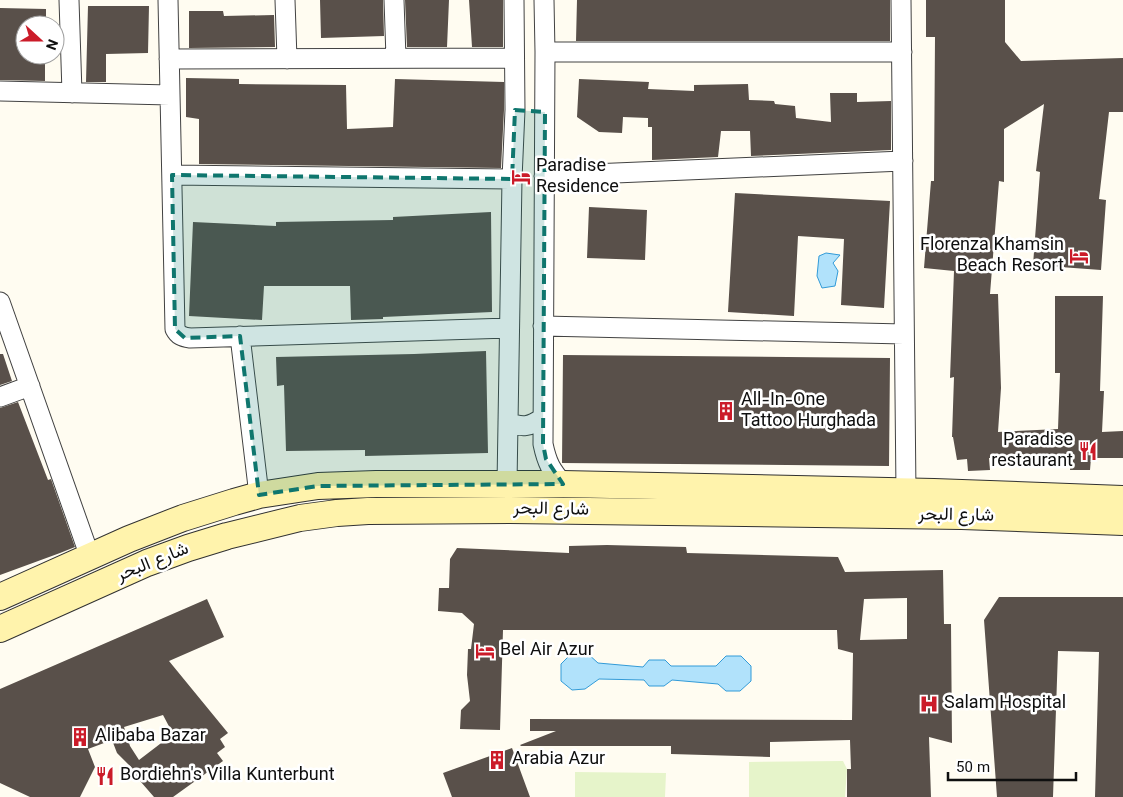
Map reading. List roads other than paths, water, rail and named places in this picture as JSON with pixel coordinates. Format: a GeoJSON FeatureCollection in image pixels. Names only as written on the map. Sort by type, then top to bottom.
{"type":"FeatureCollection","features":[{"type":"Feature","properties":{"kind":"main road","name":"شارع البحر"},"geometry":{"type":"LineString","coordinates":[[0,597],[184,518],[259,495],[337,485],[563,484],[906,492],[1123,500]]}},
{"type":"Feature","properties":{"kind":"main road","name":"شارع البحر"},"geometry":{"type":"LineString","coordinates":[[2,623],[188,548],[291,520],[337,513],[510,510],[962,516],[1123,522]]}},
{"type":"Feature","properties":{"kind":"street"},"geometry":{"type":"LineString","coordinates":[[69,0],[72,93]]}},
{"type":"Feature","properties":{"kind":"street"},"geometry":{"type":"LineString","coordinates":[[168,0],[175,329],[177,333],[185,338],[509,328]]}},
{"type":"Feature","properties":{"kind":"street"},"geometry":{"type":"LineString","coordinates":[[284,0],[287,59]]}},
{"type":"Feature","properties":{"kind":"street"},"geometry":{"type":"LineString","coordinates":[[394,0],[396,58]]}},
{"type":"Feature","properties":{"kind":"street"},"geometry":{"type":"LineString","coordinates":[[507,484],[512,179],[515,110],[514,0]]}},
{"type":"Feature","properties":{"kind":"street"},"geometry":{"type":"LineString","coordinates":[[544,0],[545,112],[542,444],[546,459],[553,472],[563,484]]}},
{"type":"Feature","properties":{"kind":"street"},"geometry":{"type":"LineString","coordinates":[[901,0],[906,492]]}},
{"type":"Feature","properties":{"kind":"street"},"geometry":{"type":"LineString","coordinates":[[545,52],[902,52]]}},
{"type":"Feature","properties":{"kind":"street"},"geometry":{"type":"LineString","coordinates":[[170,59],[514,58]]}},
{"type":"Feature","properties":{"kind":"street"},"geometry":{"type":"LineString","coordinates":[[0,91],[170,95]]}},
{"type":"Feature","properties":{"kind":"street"},"geometry":{"type":"LineString","coordinates":[[515,110],[545,112]]}},
{"type":"Feature","properties":{"kind":"street"},"geometry":{"type":"LineString","coordinates":[[544,176],[903,161]]}},
{"type":"Feature","properties":{"kind":"street"},"geometry":{"type":"LineString","coordinates":[[172,175],[512,179]]}},
{"type":"Feature","properties":{"kind":"street"},"geometry":{"type":"LineString","coordinates":[[0,302],[90,557]]}},
{"type":"Feature","properties":{"kind":"street"},"geometry":{"type":"LineString","coordinates":[[543,326],[904,334]]}},
{"type":"Feature","properties":{"kind":"street"},"geometry":{"type":"LineString","coordinates":[[240,336],[259,495]]}},
{"type":"Feature","properties":{"kind":"street"},"geometry":{"type":"LineString","coordinates":[[0,397],[30,386]]}},
{"type":"Feature","properties":{"kind":"street"},"geometry":{"type":"LineString","coordinates":[[508,422],[517,426],[526,426],[542,418]]}},
{"type":"Feature","properties":{"kind":"water"},"geometry":{"type":"Polygon","coordinates":[[[826,253],[840,255],[833,263],[838,271],[835,286],[822,288],[817,276],[819,256],[826,253]]]}},
{"type":"Feature","properties":{"kind":"water"},"geometry":{"type":"Polygon","coordinates":[[[587,653],[598,663],[643,667],[649,660],[665,660],[671,666],[716,666],[726,656],[741,656],[751,666],[751,681],[740,691],[726,691],[718,684],[672,680],[664,686],[649,686],[644,680],[599,679],[585,689],[572,690],[561,681],[561,664],[571,654],[587,653]]]}},
{"type":"Feature","properties":{"kind":"place","name":"Paradise Residence"},"geometry":{"type":"Point","coordinates":[521,177]}},
{"type":"Feature","properties":{"kind":"place","name":"Florenza Khamsin Beach Resort"},"geometry":{"type":"Point","coordinates":[1079,256]}},
{"type":"Feature","properties":{"kind":"place","name":"All-In-One Tattoo Hurghada"},"geometry":{"type":"Point","coordinates":[726,411]}},
{"type":"Feature","properties":{"kind":"place","name":"Paradise restaurant"},"geometry":{"type":"Point","coordinates":[1088,451]}},
{"type":"Feature","properties":{"kind":"place","name":"Bel Air Azur"},"geometry":{"type":"Point","coordinates":[485,651]}},
{"type":"Feature","properties":{"kind":"place","name":"Salam Hospital"},"geometry":{"type":"Point","coordinates":[929,704]}},
{"type":"Feature","properties":{"kind":"place","name":"Alibaba Bazar"},"geometry":{"type":"Point","coordinates":[80,737]}},
{"type":"Feature","properties":{"kind":"place","name":"Arabia Azur"},"geometry":{"type":"Point","coordinates":[497,760]}},
{"type":"Feature","properties":{"kind":"place","name":"Bordiehn's Villa Kunterbunt"},"geometry":{"type":"Point","coordinates":[105,776]}}]}
